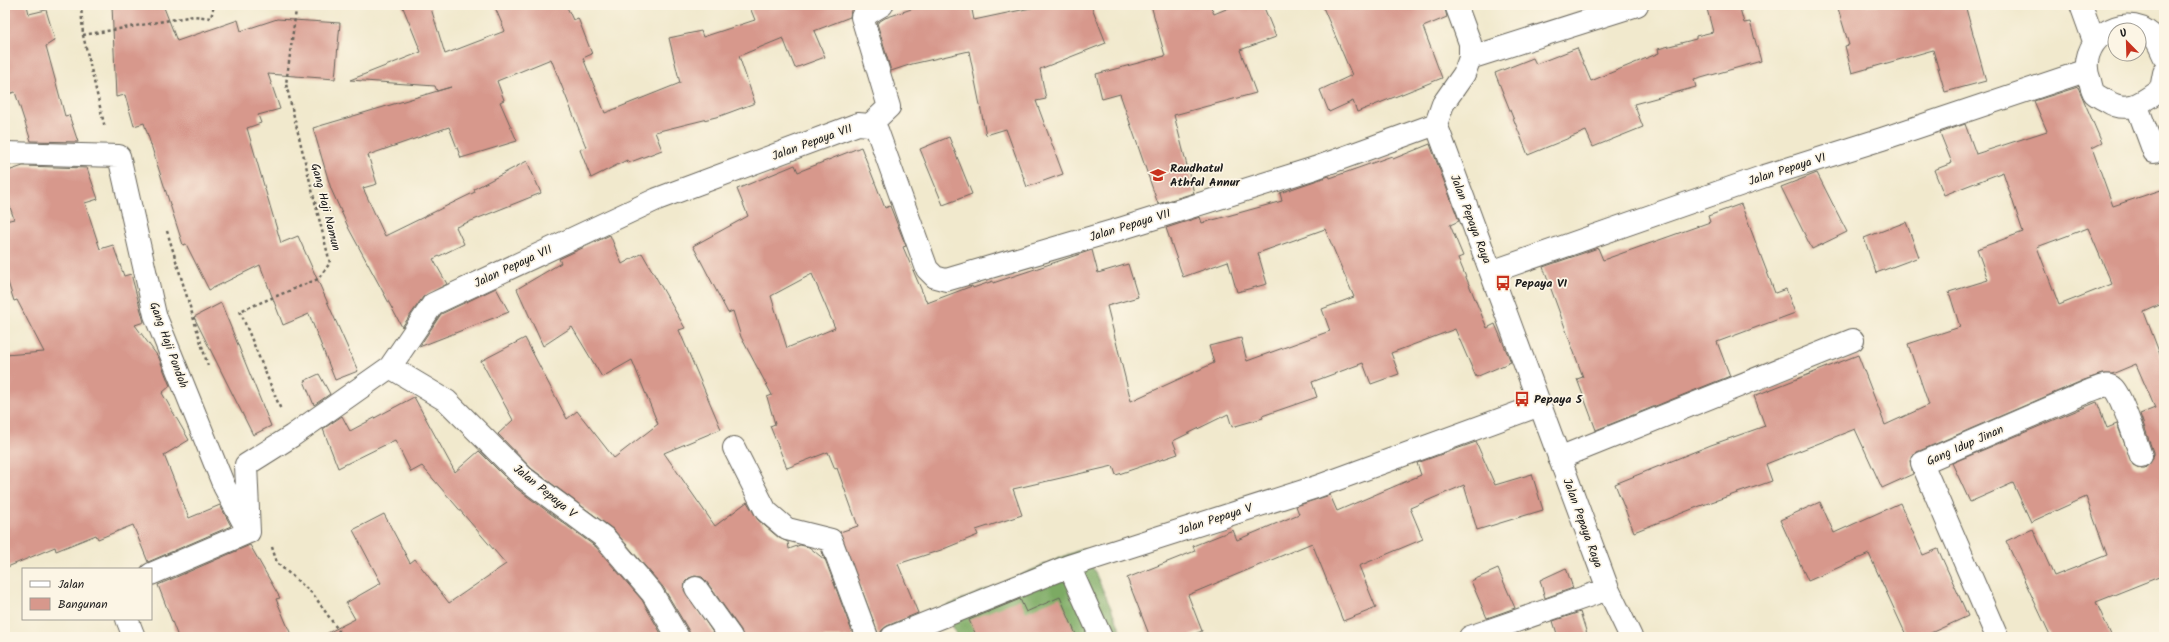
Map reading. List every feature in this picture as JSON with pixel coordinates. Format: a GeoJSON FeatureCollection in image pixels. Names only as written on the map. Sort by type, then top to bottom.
{"type":"FeatureCollection","features":[{"type":"Feature","properties":{"kind":"street"},"geometry":{"type":"LineString","coordinates":[[870,125],[890,107],[862,17],[882,5]]}},
{"type":"Feature","properties":{"kind":"street"},"geometry":{"type":"LineString","coordinates":[[1436,124],[1443,104],[1464,74],[1470,58],[1470,43],[1456,5]]}},
{"type":"Feature","properties":{"kind":"street"},"geometry":{"type":"LineString","coordinates":[[1470,58],[1636,5]]}},
{"type":"Feature","properties":{"kind":"street"},"geometry":{"type":"LineString","coordinates":[[2081,5],[2094,41]]}},
{"type":"Feature","properties":{"kind":"street"},"geometry":{"type":"LineString","coordinates":[[2164,56],[2158,33],[2122,26],[2107,31],[2094,41],[2087,56],[2085,72],[2094,93],[2114,106],[2137,106],[2161,89],[2164,73]]}},
{"type":"Feature","properties":{"kind":"street","name":"Jalan Pepaya VI"},"geometry":{"type":"LineString","coordinates":[[1491,272],[1780,171],[2085,72]]}},
{"type":"Feature","properties":{"kind":"street"},"geometry":{"type":"LineString","coordinates":[[2137,106],[2154,152]]}},
{"type":"Feature","properties":{"kind":"street","name":"Jalan Pepaya VII"},"geometry":{"type":"LineString","coordinates":[[249,532],[246,465],[292,436],[390,367],[433,304],[657,199],[858,124],[870,125],[877,130],[927,269],[935,277],[946,280],[1123,228],[1315,168],[1436,124]]}},
{"type":"Feature","properties":{"kind":"street","name":"Jalan Pepaya Raya"},"geometry":{"type":"LineString","coordinates":[[1436,124],[1608,589],[1631,637]]}},
{"type":"Feature","properties":{"kind":"street","name":"Gang Haji Pondoh"},"geometry":{"type":"LineString","coordinates":[[6,144],[119,156],[155,315],[224,486],[249,532]]}},
{"type":"Feature","properties":{"kind":"street"},"geometry":{"type":"LineString","coordinates":[[1559,458],[1852,340]]}},
{"type":"Feature","properties":{"kind":"street","name":"Jalan Pepaya V"},"geometry":{"type":"LineString","coordinates":[[390,367],[447,401],[524,478],[605,538],[652,593],[678,637]]}},
{"type":"Feature","properties":{"kind":"street","name":"Gang Idup Jinan"},"geometry":{"type":"LineString","coordinates":[[1997,637],[1922,463],[2089,391],[2108,386],[2113,388],[2121,402],[2141,456]]}},
{"type":"Feature","properties":{"kind":"street","name":"Jalan Pepaya V"},"geometry":{"type":"LineString","coordinates":[[892,637],[1070,566],[1323,484],[1540,405]]}},
{"type":"Feature","properties":{"kind":"street"},"geometry":{"type":"LineString","coordinates":[[734,448],[766,511],[787,529],[831,540],[867,637]]}},
{"type":"Feature","properties":{"kind":"street"},"geometry":{"type":"LineString","coordinates":[[152,574],[249,532]]}},
{"type":"Feature","properties":{"kind":"street"},"geometry":{"type":"LineString","coordinates":[[1070,566],[1101,637]]}},
{"type":"Feature","properties":{"kind":"street"},"geometry":{"type":"LineString","coordinates":[[696,588],[731,637]]}},
{"type":"Feature","properties":{"kind":"street"},"geometry":{"type":"LineString","coordinates":[[1470,637],[1608,589]]}},
{"type":"Feature","properties":{"kind":"street"},"geometry":{"type":"LineString","coordinates":[[127,620],[134,637]]}},
{"type":"Feature","properties":{"kind":"path"},"geometry":{"type":"LineString","coordinates":[[83,35],[194,16],[211,18],[214,5]]}},
{"type":"Feature","properties":{"kind":"path","name":"Gang Haji Namun"},"geometry":{"type":"LineString","coordinates":[[276,5],[296,10],[286,84],[330,263],[318,279],[240,311],[292,436]]}},
{"type":"Feature","properties":{"kind":"path"},"geometry":{"type":"LineString","coordinates":[[270,540],[277,563],[313,594],[343,637]]}},
{"type":"Feature","properties":{"kind":"green space"},"geometry":{"type":"Polygon","coordinates":[[[1084,548],[1124,637],[957,637],[945,607],[1084,548]]]}},
{"type":"Feature","properties":{"kind":"building"},"geometry":{"type":"Polygon","coordinates":[[[5,5],[27,5],[29,14],[46,10],[55,40],[46,46],[65,116],[69,115],[78,142],[31,141],[15,92],[5,95],[5,5]]]}},
{"type":"Feature","properties":{"kind":"building"},"geometry":{"type":"Polygon","coordinates":[[[112,5],[163,5],[177,41],[238,20],[241,31],[277,19],[340,23],[335,79],[268,74],[280,109],[258,115],[261,123],[247,128],[281,243],[298,236],[358,371],[335,380],[309,314],[283,325],[260,265],[209,290],[186,244],[183,245],[144,123],[134,126],[125,95],[116,97],[112,5]]]}},
{"type":"Feature","properties":{"kind":"building"},"geometry":{"type":"Polygon","coordinates":[[[402,5],[430,5],[445,54],[505,31],[494,5],[566,5],[573,20],[578,18],[592,54],[583,58],[605,113],[680,83],[669,38],[701,31],[703,37],[755,20],[749,5],[858,5],[851,10],[850,17],[814,31],[825,57],[795,68],[783,38],[739,56],[755,103],[720,116],[655,132],[662,150],[628,163],[627,160],[591,178],[580,150],[586,147],[551,59],[497,81],[504,100],[500,102],[517,141],[461,158],[449,127],[368,155],[377,184],[363,188],[385,236],[475,192],[474,189],[527,161],[541,193],[456,227],[464,244],[433,259],[447,284],[423,297],[402,327],[349,229],[331,189],[313,128],[451,87],[437,91],[435,86],[350,80],[421,52],[402,5]]]}},
{"type":"Feature","properties":{"kind":"building"},"geometry":{"type":"Polygon","coordinates":[[[923,5],[971,5],[974,20],[1045,5],[1091,5],[1106,43],[1040,69],[1046,99],[1036,101],[1063,174],[1027,187],[1006,129],[986,135],[969,51],[912,64],[891,71],[877,23],[885,18],[923,5]]]}},
{"type":"Feature","properties":{"kind":"building"},"geometry":{"type":"Polygon","coordinates":[[[1151,5],[1210,5],[1214,14],[1236,5],[1263,5],[1276,37],[1240,50],[1256,93],[1174,115],[1194,193],[1158,204],[1120,94],[1102,99],[1096,74],[1165,56],[1151,5]]]}},
{"type":"Feature","properties":{"kind":"building"},"geometry":{"type":"Polygon","coordinates":[[[1322,5],[1444,5],[1447,17],[1423,27],[1442,78],[1357,112],[1353,101],[1329,112],[1320,90],[1352,75],[1322,5]]]}},
{"type":"Feature","properties":{"kind":"building"},"geometry":{"type":"Polygon","coordinates":[[[1706,5],[1739,5],[1744,23],[1750,22],[1761,61],[1694,80],[1696,87],[1634,104],[1643,127],[1593,147],[1586,131],[1528,155],[1495,73],[1533,58],[1536,64],[1577,48],[1591,81],[1659,53],[1658,49],[1696,39],[1696,36],[1713,32],[1706,5]]]}},
{"type":"Feature","properties":{"kind":"building"},"geometry":{"type":"Polygon","coordinates":[[[1837,5],[1965,5],[1986,81],[1945,92],[1933,50],[1852,73],[1845,46],[1849,45],[1837,5]]]}},
{"type":"Feature","properties":{"kind":"building"},"geometry":{"type":"Polygon","coordinates":[[[2078,87],[2102,143],[2092,148],[2113,206],[2164,189],[2164,303],[2144,312],[2164,365],[2164,575],[2096,602],[2112,637],[2051,637],[2006,541],[2033,529],[2054,576],[2107,555],[2086,497],[2031,522],[2013,483],[1970,502],[1952,463],[2097,402],[2107,428],[2117,424],[2133,465],[2139,468],[2145,468],[2153,459],[2153,452],[2140,414],[2155,408],[2136,364],[2112,374],[2102,374],[2084,380],[1917,452],[1912,455],[1910,461],[1913,474],[1882,488],[1855,429],[1766,464],[1772,481],[1700,506],[1634,532],[1615,484],[1711,445],[1765,426],[1754,396],[1858,355],[1885,425],[1929,405],[1908,344],[1960,327],[1949,292],[1988,280],[1977,249],[2023,232],[2003,172],[1944,195],[1934,170],[1952,163],[1940,133],[1965,124],[1976,154],[2047,131],[2034,101],[2078,87]],[[2088,228],[2037,247],[2059,305],[2112,284],[2088,228]]]}},
{"type":"Feature","properties":{"kind":"building"},"geometry":{"type":"Polygon","coordinates":[[[949,137],[972,194],[943,205],[920,149],[949,137]]]}},
{"type":"Feature","properties":{"kind":"building"},"geometry":{"type":"Polygon","coordinates":[[[1430,144],[1459,221],[1450,225],[1463,256],[1458,258],[1487,328],[1495,324],[1511,362],[1476,377],[1455,329],[1391,353],[1399,374],[1371,384],[1363,363],[1312,382],[1317,397],[1262,416],[1263,418],[1232,427],[1228,414],[1173,441],[1178,454],[1116,475],[1113,466],[1013,489],[1022,515],[976,530],[978,535],[941,550],[898,564],[918,613],[887,626],[882,630],[879,636],[840,532],[858,526],[837,468],[835,469],[828,452],[787,468],[770,426],[775,424],[767,397],[772,395],[741,337],[733,311],[728,313],[693,246],[748,216],[737,189],[795,165],[798,172],[861,147],[885,208],[890,206],[906,246],[903,247],[927,303],[972,286],[973,288],[993,281],[993,283],[1092,250],[1098,273],[1128,264],[1138,297],[1107,306],[1131,401],[1214,363],[1209,346],[1241,338],[1247,361],[1330,331],[1322,309],[1354,297],[1325,229],[1258,253],[1267,284],[1237,292],[1228,261],[1183,277],[1166,228],[1200,217],[1202,223],[1282,201],[1280,193],[1329,176],[1330,178],[1392,156],[1393,159],[1430,144]],[[812,274],[771,296],[787,348],[835,328],[812,274]]]}},
{"type":"Feature","properties":{"kind":"building"},"geometry":{"type":"Polygon","coordinates":[[[23,166],[87,168],[98,199],[85,203],[100,249],[113,245],[124,276],[131,274],[144,322],[135,325],[159,358],[170,386],[162,393],[189,440],[164,455],[189,518],[220,505],[231,526],[148,562],[133,525],[98,539],[96,535],[56,551],[55,547],[5,568],[5,355],[44,352],[17,300],[14,301],[5,273],[5,221],[14,219],[5,192],[5,172],[23,166]]]}},
{"type":"Feature","properties":{"kind":"building"},"geometry":{"type":"Polygon","coordinates":[[[1817,173],[1847,232],[1812,249],[1781,187],[1817,173]]]}},
{"type":"Feature","properties":{"kind":"building"},"geometry":{"type":"Polygon","coordinates":[[[1741,204],[1775,293],[1786,289],[1795,313],[1717,342],[1730,376],[1596,430],[1577,379],[1583,377],[1543,267],[1598,248],[1603,260],[1710,222],[1708,216],[1741,204]]]}},
{"type":"Feature","properties":{"kind":"building"},"geometry":{"type":"Polygon","coordinates":[[[1906,222],[1919,257],[1876,273],[1864,238],[1906,222]]]}},
{"type":"Feature","properties":{"kind":"building"},"geometry":{"type":"Polygon","coordinates":[[[610,235],[622,264],[642,253],[685,328],[679,330],[721,429],[664,453],[715,526],[747,502],[758,520],[779,538],[788,542],[789,549],[800,545],[809,547],[825,560],[822,551],[854,637],[743,637],[741,630],[706,581],[702,577],[695,576],[689,578],[685,582],[684,590],[716,637],[690,637],[689,631],[663,587],[614,530],[532,469],[498,434],[513,420],[481,361],[525,338],[567,419],[577,411],[614,458],[658,424],[632,360],[602,377],[572,327],[543,346],[517,289],[561,263],[559,259],[610,235]]]}},
{"type":"Feature","properties":{"kind":"building"},"geometry":{"type":"Polygon","coordinates":[[[496,288],[509,312],[419,347],[441,314],[496,288]]]}},
{"type":"Feature","properties":{"kind":"building"},"geometry":{"type":"Polygon","coordinates":[[[221,303],[271,426],[253,435],[194,317],[221,303]]]}},
{"type":"Feature","properties":{"kind":"building"},"geometry":{"type":"Polygon","coordinates":[[[319,374],[330,394],[314,405],[304,381],[319,374]]]}},
{"type":"Feature","properties":{"kind":"building"},"geometry":{"type":"Polygon","coordinates":[[[414,397],[455,472],[479,451],[516,488],[596,547],[642,600],[663,637],[320,637],[355,619],[346,603],[381,583],[353,530],[384,514],[410,563],[415,559],[449,603],[506,564],[422,466],[411,472],[395,440],[338,468],[323,429],[342,416],[350,431],[414,397]]]}},
{"type":"Feature","properties":{"kind":"building"},"geometry":{"type":"Polygon","coordinates":[[[1476,442],[1495,485],[1532,474],[1543,510],[1477,530],[1464,485],[1410,508],[1423,539],[1359,566],[1376,608],[1343,621],[1312,543],[1188,595],[1202,631],[1187,637],[1150,637],[1127,578],[1195,551],[1193,546],[1233,530],[1237,540],[1299,514],[1296,506],[1330,495],[1337,511],[1421,475],[1417,463],[1476,442]]]}},
{"type":"Feature","properties":{"kind":"building"},"geometry":{"type":"Polygon","coordinates":[[[1820,502],[1834,533],[1900,503],[1923,555],[1938,549],[1968,616],[1922,637],[1907,637],[1869,554],[1808,581],[1780,520],[1820,502]]]}},
{"type":"Feature","properties":{"kind":"building"},"geometry":{"type":"Polygon","coordinates":[[[250,545],[280,598],[276,599],[292,637],[178,637],[158,585],[250,545]]]}},
{"type":"Feature","properties":{"kind":"building"},"geometry":{"type":"Polygon","coordinates":[[[1566,568],[1573,588],[1545,598],[1540,580],[1566,568]]]}},
{"type":"Feature","properties":{"kind":"building"},"geometry":{"type":"Polygon","coordinates":[[[1498,569],[1515,608],[1487,618],[1471,581],[1498,569]]]}},
{"type":"Feature","properties":{"kind":"building"},"geometry":{"type":"Polygon","coordinates":[[[1060,597],[1077,637],[966,637],[975,633],[969,620],[1020,599],[1026,612],[1060,597]]]}},
{"type":"Feature","properties":{"kind":"building"},"geometry":{"type":"Polygon","coordinates":[[[1580,612],[1588,637],[1558,637],[1553,621],[1580,612]]]}},
{"type":"Feature","properties":{"kind":"place","name":"Raudhatul Athfal Annur"},"geometry":{"type":"Point","coordinates":[1158,175]}},
{"type":"Feature","properties":{"kind":"place","name":"Pepaya VI"},"geometry":{"type":"Point","coordinates":[1503,283]}},
{"type":"Feature","properties":{"kind":"place","name":"Pepaya 5"},"geometry":{"type":"Point","coordinates":[1522,399]}}]}
